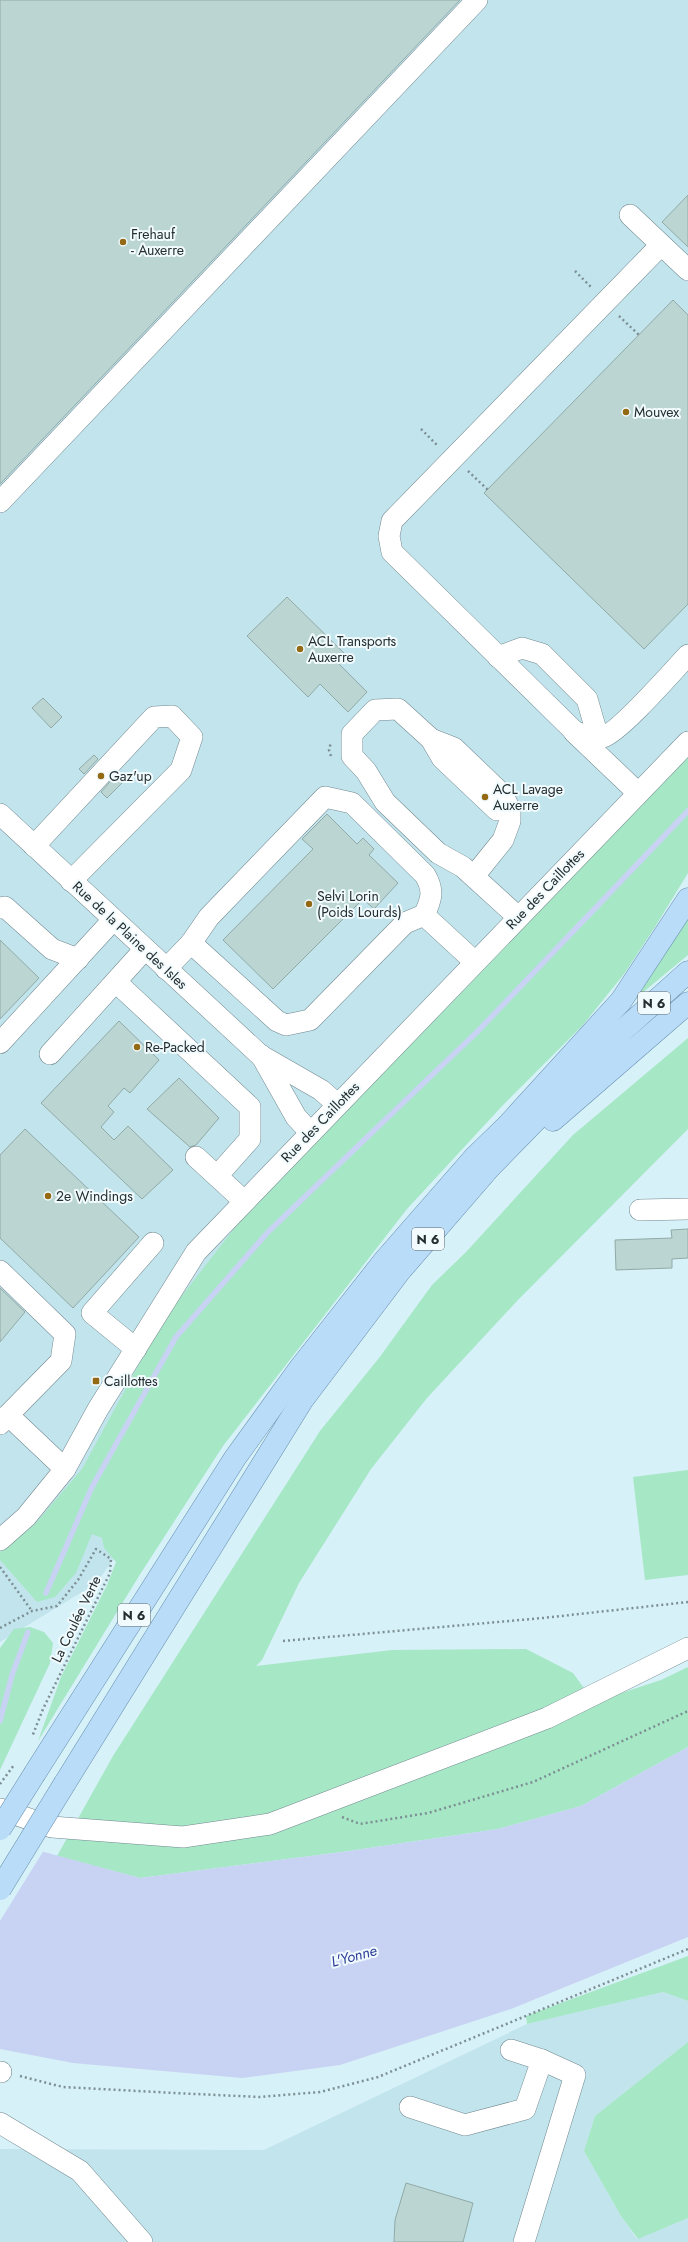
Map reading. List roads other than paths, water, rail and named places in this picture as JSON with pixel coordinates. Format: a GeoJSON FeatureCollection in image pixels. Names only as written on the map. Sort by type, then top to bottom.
{"type":"FeatureCollection","features":[{"type":"Feature","properties":{"kind":"main road"},"geometry":{"type":"LineString","coordinates":[[507,1126],[621,1001],[688,899]]}},
{"type":"Feature","properties":{"kind":"main road","name":"N 6"},"geometry":{"type":"LineString","coordinates":[[0,1829],[236,1458],[300,1368],[384,1261],[474,1158],[507,1126],[621,1033],[688,972]]}},
{"type":"Feature","properties":{"kind":"main road"},"geometry":{"type":"LineString","coordinates":[[260,1466],[408,1279],[531,1140],[688,1003]]}},
{"type":"Feature","properties":{"kind":"main road","name":"N 6"},"geometry":{"type":"LineString","coordinates":[[0,1889],[194,1577],[260,1466],[303,1399],[399,1272],[508,1148],[621,1033]]}},
{"type":"Feature","properties":{"kind":"street"},"geometry":{"type":"LineString","coordinates":[[0,502],[477,0]]}},
{"type":"Feature","properties":{"kind":"street"},"geometry":{"type":"LineString","coordinates":[[630,215],[688,270]]}},
{"type":"Feature","properties":{"kind":"street"},"geometry":{"type":"LineString","coordinates":[[638,793],[392,552],[389,536],[392,520],[661,245]]}},
{"type":"Feature","properties":{"kind":"street"},"geometry":{"type":"LineString","coordinates":[[498,657],[522,648],[542,654],[587,699],[598,737]]}},
{"type":"Feature","properties":{"kind":"street"},"geometry":{"type":"LineString","coordinates":[[574,731],[588,738],[604,737],[620,726],[688,655]]}},
{"type":"Feature","properties":{"kind":"street"},"geometry":{"type":"LineString","coordinates":[[468,872],[503,840],[510,821],[510,810],[503,795],[454,748],[431,739],[398,709],[375,710],[352,734],[352,756],[366,771],[385,802],[438,853],[468,872],[518,917]]}},
{"type":"Feature","properties":{"kind":"street"},"geometry":{"type":"LineString","coordinates":[[34,846],[154,717],[172,716],[192,737],[181,770],[71,881]]}},
{"type":"Feature","properties":{"kind":"street","name":"Rue des Caillottes"},"geometry":{"type":"LineString","coordinates":[[0,1540],[26,1517],[66,1469],[98,1409],[196,1252],[337,1104],[688,742]]}},
{"type":"Feature","properties":{"kind":"street"},"geometry":{"type":"LineString","coordinates":[[166,969],[191,942],[209,917],[325,797],[352,803],[425,875],[432,886],[429,905],[424,915],[405,923],[310,1020],[299,1024],[286,1025],[277,1021],[191,942]]}},
{"type":"Feature","properties":{"kind":"street","name":"Rue de la Plaine des Isles"},"geometry":{"type":"LineString","coordinates":[[0,814],[260,1055],[321,1090],[337,1104]]}},
{"type":"Feature","properties":{"kind":"street"},"geometry":{"type":"LineString","coordinates":[[0,908],[5,907],[52,949],[78,959]]}},
{"type":"Feature","properties":{"kind":"street"},"geometry":{"type":"LineString","coordinates":[[424,915],[475,962]]}},
{"type":"Feature","properties":{"kind":"street"},"geometry":{"type":"LineString","coordinates":[[0,1043],[113,920]]}},
{"type":"Feature","properties":{"kind":"street"},"geometry":{"type":"LineString","coordinates":[[50,1054],[145,950]]}},
{"type":"Feature","properties":{"kind":"street"},"geometry":{"type":"LineString","coordinates":[[116,982],[250,1107],[250,1139],[217,1176]]}},
{"type":"Feature","properties":{"kind":"street","name":"Rue de la Plaine des Isles"},"geometry":{"type":"LineString","coordinates":[[260,1055],[296,1117],[310,1132]]}},
{"type":"Feature","properties":{"kind":"street"},"geometry":{"type":"LineString","coordinates":[[196,1157],[244,1201]]}},
{"type":"Feature","properties":{"kind":"street"},"geometry":{"type":"LineString","coordinates":[[640,1210],[688,1209]]}},
{"type":"Feature","properties":{"kind":"street"},"geometry":{"type":"LineString","coordinates":[[136,1349],[92,1313],[153,1243]]}},
{"type":"Feature","properties":{"kind":"street"},"geometry":{"type":"LineString","coordinates":[[0,1271],[65,1334],[61,1361],[4,1419],[66,1469]]}},
{"type":"Feature","properties":{"kind":"street"},"geometry":{"type":"LineString","coordinates":[[0,1809],[52,1827],[183,1838],[270,1824],[547,1718],[688,1648]]}},
{"type":"Feature","properties":{"kind":"street"},"geometry":{"type":"LineString","coordinates":[[511,2050],[542,2060],[575,2076],[524,2242]]}},
{"type":"Feature","properties":{"kind":"street"},"geometry":{"type":"LineString","coordinates":[[410,2107],[465,2125],[526,2108],[542,2060]]}},
{"type":"Feature","properties":{"kind":"street"},"geometry":{"type":"LineString","coordinates":[[0,2123],[80,2171],[142,2242]]}},
{"type":"Feature","properties":{"kind":"water","name":"L'Yonne"},"geometry":{"type":"Polygon","coordinates":[[[688,1747],[688,1937],[511,2009],[340,2065],[242,2078],[73,2063],[0,2049],[0,1840],[140,1878],[342,1852],[498,1829],[581,1806],[688,1747]]]}},
{"type":"Feature","properties":{"kind":"waterway"},"geometry":{"type":"LineString","coordinates":[[46,1593],[92,1487],[176,1337],[268,1232],[477,1032],[688,811]]}},
{"type":"Feature","properties":{"kind":"waterway"},"geometry":{"type":"LineString","coordinates":[[0,1721],[12,1675],[28,1632]]}},
{"type":"Feature","properties":{"kind":"place","name":"Frehauf - Auxerre"},"geometry":{"type":"Point","coordinates":[123,242]}},
{"type":"Feature","properties":{"kind":"place","name":"Mouvex"},"geometry":{"type":"Point","coordinates":[626,412]}},
{"type":"Feature","properties":{"kind":"place","name":"ACL Transports Auxerre"},"geometry":{"type":"Point","coordinates":[300,649]}},
{"type":"Feature","properties":{"kind":"place","name":"Gaz'up"},"geometry":{"type":"Point","coordinates":[101,776]}},
{"type":"Feature","properties":{"kind":"place","name":"ACL Lavage Auxerre"},"geometry":{"type":"Point","coordinates":[485,797]}},
{"type":"Feature","properties":{"kind":"place","name":"Selvi Lorin (Poids Lourds)"},"geometry":{"type":"Point","coordinates":[309,904]}},
{"type":"Feature","properties":{"kind":"place","name":"Re-Packed"},"geometry":{"type":"Point","coordinates":[137,1047]}},
{"type":"Feature","properties":{"kind":"place","name":"2e Windings"},"geometry":{"type":"Point","coordinates":[48,1196]}},
{"type":"Feature","properties":{"kind":"place","name":"Caillottes"},"geometry":{"type":"Point","coordinates":[96,1381]}}]}
